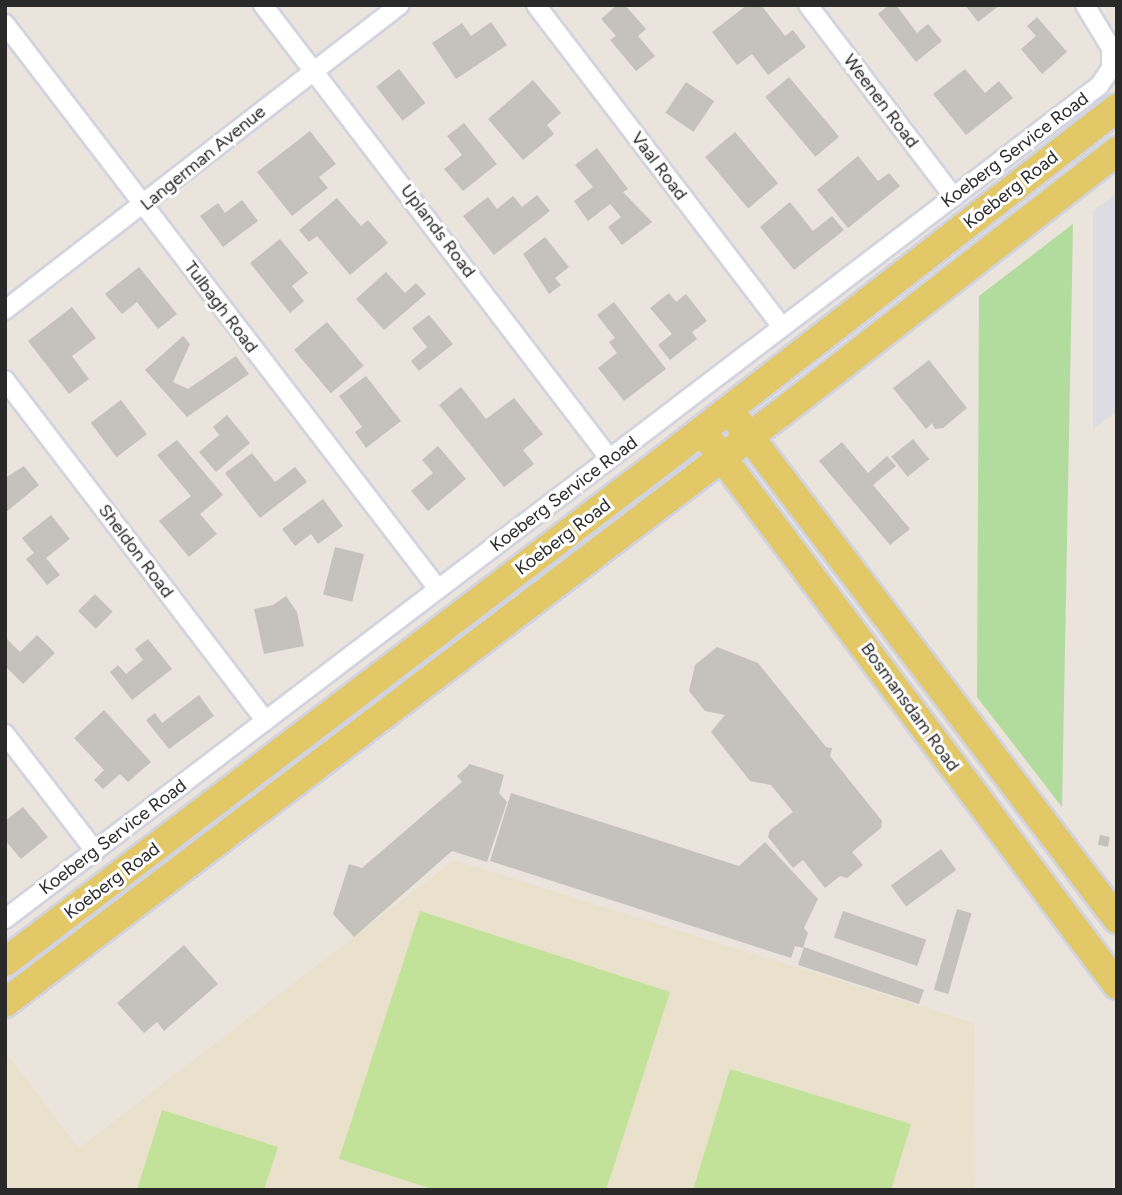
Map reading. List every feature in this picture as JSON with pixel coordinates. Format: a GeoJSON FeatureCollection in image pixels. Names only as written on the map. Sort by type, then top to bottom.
{"type":"FeatureCollection","features":[{"type":"Feature","properties":{"kind":"main road","name":"Koeberg Road"},"geometry":{"type":"LineString","coordinates":[[5,962],[729,410],[1117,108]]}},
{"type":"Feature","properties":{"kind":"main road","name":"Koeberg Road"},"geometry":{"type":"LineString","coordinates":[[5,1003],[722,457],[1117,151]]}},
{"type":"Feature","properties":{"kind":"main road","name":"Bosmansdam Road"},"geometry":{"type":"LineString","coordinates":[[729,410],[1117,919]]}},
{"type":"Feature","properties":{"kind":"main road","name":"Bosmansdam Road"},"geometry":{"type":"LineString","coordinates":[[702,430],[1117,985]]}},
{"type":"Feature","properties":{"kind":"street","name":"Uplands Road"},"geometry":{"type":"LineString","coordinates":[[263,5],[610,459]]}},
{"type":"Feature","properties":{"kind":"street","name":"Langerman Avenue"},"geometry":{"type":"LineString","coordinates":[[5,310],[144,206],[313,70],[400,5]]}},
{"type":"Feature","properties":{"kind":"street","name":"Vaal Road"},"geometry":{"type":"LineString","coordinates":[[536,5],[782,327]]}},
{"type":"Feature","properties":{"kind":"street","name":"Weenen Road"},"geometry":{"type":"LineString","coordinates":[[808,5],[954,197]]}},
{"type":"Feature","properties":{"kind":"street","name":"Koeberg Service Road"},"geometry":{"type":"LineString","coordinates":[[5,919],[1099,86],[1112,60],[1106,33],[1085,5]]}},
{"type":"Feature","properties":{"kind":"street","name":"Tulbagh Road"},"geometry":{"type":"LineString","coordinates":[[5,24],[438,589]]}},
{"type":"Feature","properties":{"kind":"street","name":"Sheldon Road"},"geometry":{"type":"LineString","coordinates":[[5,380],[266,721]]}},
{"type":"Feature","properties":{"kind":"street"},"geometry":{"type":"LineString","coordinates":[[5,734],[95,851]]}},
{"type":"Feature","properties":{"kind":"shaded area"},"geometry":{"type":"Polygon","coordinates":[[[1117,193],[1117,411],[1093,429],[1093,211],[1117,193]]]}},
{"type":"Feature","properties":{"kind":"shaded area"},"geometry":{"type":"Polygon","coordinates":[[[454,860],[974,1023],[975,1190],[5,1190],[5,1060],[9,1057],[79,1148],[454,860]]]}},
{"type":"Feature","properties":{"kind":"green space"},"geometry":{"type":"Polygon","coordinates":[[[1073,224],[1062,807],[977,697],[979,296],[1073,224]]]}},
{"type":"Feature","properties":{"kind":"green space"},"geometry":{"type":"Polygon","coordinates":[[[420,911],[670,992],[606,1190],[435,1190],[339,1159],[420,911]]]}},
{"type":"Feature","properties":{"kind":"green space"},"geometry":{"type":"Polygon","coordinates":[[[730,1069],[911,1124],[891,1190],[693,1190],[730,1069]]]}},
{"type":"Feature","properties":{"kind":"green space"},"geometry":{"type":"Polygon","coordinates":[[[162,1110],[278,1147],[264,1190],[137,1190],[162,1110]]]}},
{"type":"Feature","properties":{"kind":"building"},"geometry":{"type":"Polygon","coordinates":[[[617,5],[625,5],[646,29],[638,36],[655,56],[636,71],[610,40],[616,36],[601,19],[617,5]]]}},
{"type":"Feature","properties":{"kind":"building"},"geometry":{"type":"Polygon","coordinates":[[[747,5],[761,5],[785,36],[793,30],[806,47],[768,75],[752,54],[737,65],[712,32],[747,5]]]}},
{"type":"Feature","properties":{"kind":"building"},"geometry":{"type":"Polygon","coordinates":[[[889,5],[896,5],[917,33],[928,24],[942,41],[916,62],[878,14],[889,5]]]}},
{"type":"Feature","properties":{"kind":"building"},"geometry":{"type":"Polygon","coordinates":[[[965,5],[1000,5],[978,22],[965,5]]]}},
{"type":"Feature","properties":{"kind":"building"},"geometry":{"type":"Polygon","coordinates":[[[1037,17],[1067,52],[1042,74],[1021,49],[1036,36],[1027,26],[1037,17]]]}},
{"type":"Feature","properties":{"kind":"building"},"geometry":{"type":"Polygon","coordinates":[[[491,22],[507,45],[456,79],[432,43],[462,23],[471,36],[491,22]]]}},
{"type":"Feature","properties":{"kind":"building"},"geometry":{"type":"Polygon","coordinates":[[[399,69],[425,103],[403,121],[376,87],[399,69]]]}},
{"type":"Feature","properties":{"kind":"building"},"geometry":{"type":"Polygon","coordinates":[[[965,69],[985,93],[999,81],[1013,98],[966,135],[933,94],[965,69]]]}},
{"type":"Feature","properties":{"kind":"building"},"geometry":{"type":"Polygon","coordinates":[[[789,77],[839,137],[815,157],[765,97],[789,77]]]}},
{"type":"Feature","properties":{"kind":"building"},"geometry":{"type":"Polygon","coordinates":[[[533,80],[561,113],[547,125],[554,134],[523,160],[488,119],[533,80]]]}},
{"type":"Feature","properties":{"kind":"building"},"geometry":{"type":"Polygon","coordinates":[[[686,82],[714,101],[693,132],[665,113],[686,82]]]}},
{"type":"Feature","properties":{"kind":"building"},"geometry":{"type":"Polygon","coordinates":[[[464,123],[497,164],[463,191],[444,169],[462,155],[447,136],[464,123]]]}},
{"type":"Feature","properties":{"kind":"building"},"geometry":{"type":"Polygon","coordinates":[[[310,131],[336,164],[319,177],[328,188],[292,216],[257,172],[310,131]]]}},
{"type":"Feature","properties":{"kind":"building"},"geometry":{"type":"Polygon","coordinates":[[[735,132],[778,183],[748,208],[705,157],[735,132]]]}},
{"type":"Feature","properties":{"kind":"building"},"geometry":{"type":"Polygon","coordinates":[[[597,148],[628,189],[623,192],[652,222],[622,245],[608,227],[621,217],[610,204],[588,221],[574,201],[593,187],[575,165],[597,148]]]}},
{"type":"Feature","properties":{"kind":"building"},"geometry":{"type":"Polygon","coordinates":[[[858,156],[878,181],[889,173],[900,186],[848,228],[817,190],[858,156]]]}},
{"type":"Feature","properties":{"kind":"building"},"geometry":{"type":"Polygon","coordinates":[[[537,195],[550,211],[494,255],[463,216],[488,197],[497,209],[513,196],[522,207],[537,195]]]}},
{"type":"Feature","properties":{"kind":"building"},"geometry":{"type":"Polygon","coordinates":[[[337,198],[361,226],[368,220],[388,243],[350,275],[317,236],[309,242],[299,230],[337,198]]]}},
{"type":"Feature","properties":{"kind":"building"},"geometry":{"type":"Polygon","coordinates":[[[242,200],[258,221],[223,247],[200,216],[218,203],[225,213],[242,200]]]}},
{"type":"Feature","properties":{"kind":"building"},"geometry":{"type":"Polygon","coordinates":[[[790,202],[813,231],[832,216],[844,230],[794,270],[760,227],[790,202]]]}},
{"type":"Feature","properties":{"kind":"building"},"geometry":{"type":"Polygon","coordinates":[[[545,237],[569,267],[555,278],[561,285],[549,294],[523,254],[545,237]]]}},
{"type":"Feature","properties":{"kind":"building"},"geometry":{"type":"Polygon","coordinates":[[[280,239],[308,273],[292,286],[304,301],[290,313],[250,263],[280,239]]]}},
{"type":"Feature","properties":{"kind":"building"},"geometry":{"type":"Polygon","coordinates":[[[139,267],[177,314],[158,329],[137,302],[122,314],[105,294],[139,267]]]}},
{"type":"Feature","properties":{"kind":"building"},"geometry":{"type":"Polygon","coordinates":[[[386,272],[405,293],[416,283],[426,294],[384,330],[356,299],[386,272]]]}},
{"type":"Feature","properties":{"kind":"building"},"geometry":{"type":"Polygon","coordinates":[[[669,293],[676,302],[686,294],[707,321],[692,332],[697,339],[670,360],[658,345],[672,334],[650,308],[669,293]]]}},
{"type":"Feature","properties":{"kind":"building"},"geometry":{"type":"Polygon","coordinates":[[[614,302],[666,369],[624,401],[598,368],[617,353],[609,342],[615,338],[597,315],[614,302]]]}},
{"type":"Feature","properties":{"kind":"building"},"geometry":{"type":"Polygon","coordinates":[[[72,307],[96,338],[72,356],[89,379],[69,394],[28,341],[72,307]]]}},
{"type":"Feature","properties":{"kind":"building"},"geometry":{"type":"Polygon","coordinates":[[[429,315],[453,344],[419,371],[411,361],[427,347],[412,328],[429,315]]]}},
{"type":"Feature","properties":{"kind":"building"},"geometry":{"type":"Polygon","coordinates":[[[327,322],[364,366],[331,393],[294,350],[327,322]]]}},
{"type":"Feature","properties":{"kind":"building"},"geometry":{"type":"Polygon","coordinates":[[[183,336],[190,344],[173,382],[188,389],[236,356],[249,374],[187,417],[145,370],[183,336]]]}},
{"type":"Feature","properties":{"kind":"building"},"geometry":{"type":"Polygon","coordinates":[[[929,360],[967,408],[943,428],[935,429],[932,423],[926,429],[893,388],[929,360]]]}},
{"type":"Feature","properties":{"kind":"building"},"geometry":{"type":"Polygon","coordinates":[[[366,376],[401,421],[366,448],[355,432],[362,427],[339,396],[366,376]]]}},
{"type":"Feature","properties":{"kind":"building"},"geometry":{"type":"Polygon","coordinates":[[[461,387],[486,419],[514,398],[543,434],[523,450],[534,464],[504,487],[439,405],[461,387]]]}},
{"type":"Feature","properties":{"kind":"building"},"geometry":{"type":"Polygon","coordinates":[[[121,400],[147,434],[117,457],[91,423],[121,400]]]}},
{"type":"Feature","properties":{"kind":"building"},"geometry":{"type":"Polygon","coordinates":[[[227,415],[250,443],[216,472],[199,452],[219,435],[213,427],[227,415]]]}},
{"type":"Feature","properties":{"kind":"building"},"geometry":{"type":"Polygon","coordinates":[[[913,439],[929,459],[908,477],[891,457],[913,439]]]}},
{"type":"Feature","properties":{"kind":"building"},"geometry":{"type":"Polygon","coordinates":[[[177,440],[223,495],[200,514],[217,534],[189,557],[159,521],[191,496],[157,455],[177,440]]]}},
{"type":"Feature","properties":{"kind":"building"},"geometry":{"type":"Polygon","coordinates":[[[842,442],[868,473],[887,456],[896,466],[873,485],[910,529],[890,545],[819,461],[842,442]]]}},
{"type":"Feature","properties":{"kind":"building"},"geometry":{"type":"Polygon","coordinates":[[[438,446],[466,479],[428,511],[411,491],[433,473],[422,460],[438,446]]]}},
{"type":"Feature","properties":{"kind":"building"},"geometry":{"type":"Polygon","coordinates":[[[252,453],[275,482],[295,467],[307,482],[260,518],[225,473],[252,453]]]}},
{"type":"Feature","properties":{"kind":"building"},"geometry":{"type":"Polygon","coordinates":[[[24,466],[39,485],[5,513],[5,478],[24,466]]]}},
{"type":"Feature","properties":{"kind":"building"},"geometry":{"type":"Polygon","coordinates":[[[323,499],[343,526],[318,544],[311,534],[295,546],[282,529],[323,499]]]}},
{"type":"Feature","properties":{"kind":"building"},"geometry":{"type":"Polygon","coordinates":[[[51,515],[70,539],[46,558],[60,575],[47,585],[26,559],[34,553],[22,538],[51,515]]]}},
{"type":"Feature","properties":{"kind":"building"},"geometry":{"type":"Polygon","coordinates":[[[335,547],[364,554],[352,602],[323,595],[335,547]]]}},
{"type":"Feature","properties":{"kind":"building"},"geometry":{"type":"Polygon","coordinates":[[[95,594],[113,612],[96,629],[78,611],[95,594]]]}},
{"type":"Feature","properties":{"kind":"building"},"geometry":{"type":"Polygon","coordinates":[[[286,596],[297,612],[304,646],[264,654],[254,609],[273,605],[286,596]]]}},
{"type":"Feature","properties":{"kind":"building"},"geometry":{"type":"Polygon","coordinates":[[[37,635],[55,653],[23,684],[5,666],[5,637],[20,652],[37,635]]]}},
{"type":"Feature","properties":{"kind":"building"},"geometry":{"type":"Polygon","coordinates":[[[148,639],[172,669],[132,700],[110,672],[118,665],[126,674],[143,660],[135,649],[148,639]]]}},
{"type":"Feature","properties":{"kind":"building"},"geometry":{"type":"Polygon","coordinates":[[[717,647],[758,663],[826,747],[832,748],[830,756],[882,821],[881,828],[852,852],[863,865],[847,878],[840,876],[825,888],[803,860],[793,868],[768,837],[770,830],[793,812],[771,785],[750,781],[711,732],[725,715],[705,711],[689,691],[695,665],[717,647]]]}},
{"type":"Feature","properties":{"kind":"building"},"geometry":{"type":"Polygon","coordinates":[[[199,695],[214,716],[169,749],[146,720],[155,713],[162,723],[199,695]]]}},
{"type":"Feature","properties":{"kind":"building"},"geometry":{"type":"Polygon","coordinates":[[[104,710],[151,762],[128,782],[120,774],[103,789],[94,780],[104,770],[74,738],[104,710]]]}},
{"type":"Feature","properties":{"kind":"building"},"geometry":{"type":"Polygon","coordinates":[[[470,764],[504,775],[499,793],[507,802],[487,862],[452,851],[354,937],[333,914],[349,864],[362,868],[462,782],[457,776],[470,764]]]}},
{"type":"Feature","properties":{"kind":"building"},"geometry":{"type":"Polygon","coordinates":[[[511,793],[739,866],[765,842],[818,899],[804,928],[808,933],[803,948],[795,946],[791,958],[490,861],[511,793]]]}},
{"type":"Feature","properties":{"kind":"building"},"geometry":{"type":"Polygon","coordinates":[[[23,807],[48,837],[21,859],[5,840],[5,821],[23,807]]]}},
{"type":"Feature","properties":{"kind":"building"},"geometry":{"type":"Polygon","coordinates":[[[1100,835],[1110,837],[1108,847],[1098,845],[1100,835]]]}},
{"type":"Feature","properties":{"kind":"building"},"geometry":{"type":"Polygon","coordinates":[[[941,849],[956,870],[906,906],[891,885],[941,849]]]}},
{"type":"Feature","properties":{"kind":"building"},"geometry":{"type":"Polygon","coordinates":[[[957,909],[971,913],[948,994],[934,990],[957,909]]]}},
{"type":"Feature","properties":{"kind":"building"},"geometry":{"type":"Polygon","coordinates":[[[843,911],[926,940],[917,966],[834,937],[843,911]]]}},
{"type":"Feature","properties":{"kind":"building"},"geometry":{"type":"Polygon","coordinates":[[[184,945],[218,984],[164,1031],[157,1022],[144,1033],[117,1003],[184,945]]]}},
{"type":"Feature","properties":{"kind":"building"},"geometry":{"type":"Polygon","coordinates":[[[804,947],[924,990],[919,1004],[798,965],[804,947]]]}}]}
